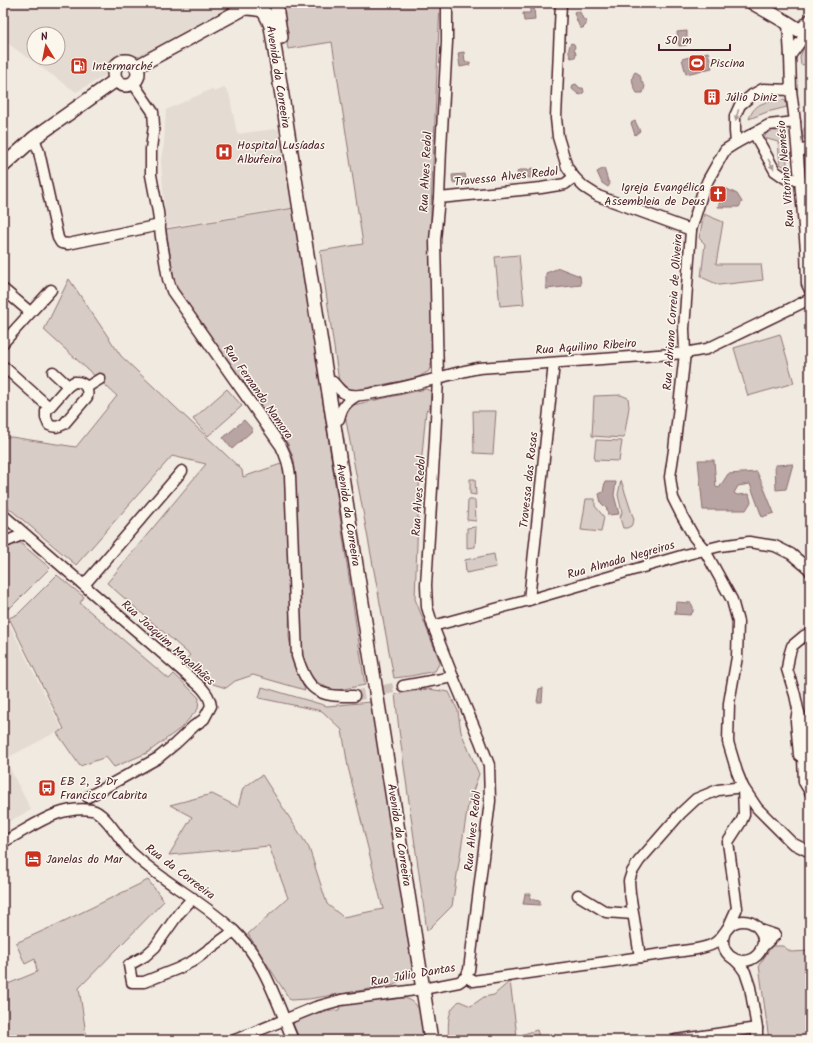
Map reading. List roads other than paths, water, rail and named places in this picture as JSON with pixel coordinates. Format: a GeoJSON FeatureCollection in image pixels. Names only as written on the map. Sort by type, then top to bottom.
{"type":"FeatureCollection","features":[{"type":"Feature","properties":{"kind":"main road","name":"Avenida da Correeira"},"geometry":{"type":"LineString","coordinates":[[277,3],[277,13],[331,384]]}},
{"type":"Feature","properties":{"kind":"main road"},"geometry":{"type":"LineString","coordinates":[[753,3],[805,33]]}},
{"type":"Feature","properties":{"kind":"main road","name":"Avenida da Correeira"},"geometry":{"type":"LineString","coordinates":[[249,5],[266,13],[271,26],[296,190],[331,384],[343,403],[426,988],[431,1040]]}},
{"type":"Feature","properties":{"kind":"main road"},"geometry":{"type":"LineString","coordinates":[[136,67],[249,5]]}},
{"type":"Feature","properties":{"kind":"main road"},"geometry":{"type":"LineString","coordinates":[[130,62],[136,67],[138,74],[133,83],[126,85],[116,80],[115,72],[118,65],[130,62]]}},
{"type":"Feature","properties":{"kind":"main road"},"geometry":{"type":"LineString","coordinates":[[3,166],[34,138],[116,80]]}},
{"type":"Feature","properties":{"kind":"main road","name":"Avenida da Correeira"},"geometry":{"type":"LineString","coordinates":[[426,988],[437,1040]]}},
{"type":"Feature","properties":{"kind":"street","name":"Rua Alves Redol"},"geometry":{"type":"LineString","coordinates":[[447,3],[448,42],[435,240],[438,378],[426,585],[427,607],[433,626],[489,765],[490,801],[469,970],[466,977]]}},
{"type":"Feature","properties":{"kind":"street"},"geometry":{"type":"LineString","coordinates":[[561,3],[556,118],[558,138],[567,166],[574,178],[598,196],[691,230]]}},
{"type":"Feature","properties":{"kind":"street"},"geometry":{"type":"LineString","coordinates":[[790,56],[805,33],[810,19]]}},
{"type":"Feature","properties":{"kind":"street","name":"Rua Vitorino Nemésio"},"geometry":{"type":"LineString","coordinates":[[788,23],[791,90],[798,152],[809,287]]}},
{"type":"Feature","properties":{"kind":"street","name":"Rua Fernando Namora"},"geometry":{"type":"LineString","coordinates":[[133,83],[153,112],[154,125],[151,149],[151,175],[168,279],[172,291],[281,446],[286,456],[290,476],[297,656],[302,671],[310,686],[324,694],[354,696]]}},
{"type":"Feature","properties":{"kind":"street"},"geometry":{"type":"LineString","coordinates":[[736,143],[736,116],[740,105],[752,95],[763,89],[791,90]]}},
{"type":"Feature","properties":{"kind":"street","name":"Rua Adriano Correia de Oliveira"},"geometry":{"type":"LineString","coordinates":[[795,122],[769,125],[725,150],[702,194],[691,230],[684,329],[685,353],[670,477],[673,498],[680,514],[694,537],[704,549],[732,600],[738,622],[737,657],[729,703],[728,742],[737,772],[757,808],[792,843],[810,852]]}},
{"type":"Feature","properties":{"kind":"street"},"geometry":{"type":"LineString","coordinates":[[754,133],[775,171],[785,178],[800,180]]}},
{"type":"Feature","properties":{"kind":"street"},"geometry":{"type":"LineString","coordinates":[[34,138],[39,152],[58,238],[61,243],[68,244],[160,225]]}},
{"type":"Feature","properties":{"kind":"street"},"geometry":{"type":"LineString","coordinates":[[798,152],[810,148]]}},
{"type":"Feature","properties":{"kind":"street","name":"Travessa Alves Redol"},"geometry":{"type":"LineString","coordinates":[[438,198],[547,187],[565,184],[574,178]]}},
{"type":"Feature","properties":{"kind":"street"},"geometry":{"type":"LineString","coordinates":[[790,309],[801,300],[809,287]]}},
{"type":"Feature","properties":{"kind":"street"},"geometry":{"type":"LineString","coordinates":[[3,289],[30,312]]}},
{"type":"Feature","properties":{"kind":"street"},"geometry":{"type":"LineString","coordinates":[[3,343],[51,290]]}},
{"type":"Feature","properties":{"kind":"street","name":"Rua Aquilino Ribeiro"},"geometry":{"type":"LineString","coordinates":[[343,403],[392,391],[457,372],[479,368],[685,353],[707,349],[810,299]]}},
{"type":"Feature","properties":{"kind":"street","name":"Travessa das Rosas"},"geometry":{"type":"LineString","coordinates":[[529,600],[554,363]]}},
{"type":"Feature","properties":{"kind":"street"},"geometry":{"type":"LineString","coordinates":[[3,366],[49,406]]}},
{"type":"Feature","properties":{"kind":"street"},"geometry":{"type":"LineString","coordinates":[[53,372],[68,386]]}},
{"type":"Feature","properties":{"kind":"street"},"geometry":{"type":"LineString","coordinates":[[87,387],[100,379]]}},
{"type":"Feature","properties":{"kind":"street"},"geometry":{"type":"LineString","coordinates":[[74,382],[84,384],[87,387],[87,397],[64,424],[59,427],[49,425],[46,418],[46,411],[68,386],[74,382]]}},
{"type":"Feature","properties":{"kind":"street"},"geometry":{"type":"LineString","coordinates":[[331,384],[340,390],[343,403]]}},
{"type":"Feature","properties":{"kind":"street"},"geometry":{"type":"LineString","coordinates":[[84,586],[182,471]]}},
{"type":"Feature","properties":{"kind":"street","name":"Rua Joaquim Magalhães"},"geometry":{"type":"LineString","coordinates":[[3,515],[201,688],[208,695],[212,706],[204,719],[158,758],[88,797]]}},
{"type":"Feature","properties":{"kind":"street"},"geometry":{"type":"LineString","coordinates":[[3,543],[24,534]]}},
{"type":"Feature","properties":{"kind":"street","name":"Rua Almada Negreiros"},"geometry":{"type":"LineString","coordinates":[[433,626],[529,600],[704,549],[749,542],[775,546],[791,554],[810,571]]}},
{"type":"Feature","properties":{"kind":"street"},"geometry":{"type":"LineString","coordinates":[[810,633],[792,646],[787,669],[798,709],[796,721],[799,755],[803,758],[804,782],[810,792]]}},
{"type":"Feature","properties":{"kind":"street"},"geometry":{"type":"LineString","coordinates":[[403,686],[453,677]]}},
{"type":"Feature","properties":{"kind":"street"},"geometry":{"type":"LineString","coordinates":[[640,957],[630,893],[629,881],[632,872],[639,861],[682,813],[696,800],[718,790],[744,786],[744,815],[728,842],[737,908],[723,937],[723,945],[726,952],[745,972],[750,987]]}},
{"type":"Feature","properties":{"kind":"street","name":"Rua da Correeira"},"geometry":{"type":"LineString","coordinates":[[4,842],[54,814],[76,809],[95,810],[104,817],[130,850],[147,867],[193,898],[234,931],[247,945],[263,971],[277,999],[293,1040]]}},
{"type":"Feature","properties":{"kind":"street"},"geometry":{"type":"LineString","coordinates":[[578,895],[606,912],[633,914]]}},
{"type":"Feature","properties":{"kind":"street"},"geometry":{"type":"LineString","coordinates":[[193,898],[179,913],[155,947],[145,956],[129,965],[132,982],[144,982],[176,969],[192,961],[234,931]]}},
{"type":"Feature","properties":{"kind":"street"},"geometry":{"type":"LineString","coordinates":[[737,908],[757,927]]}},
{"type":"Feature","properties":{"kind":"street"},"geometry":{"type":"LineString","coordinates":[[726,930],[734,923],[740,921],[748,922],[775,935],[750,960],[743,961],[732,958]]}},
{"type":"Feature","properties":{"kind":"street","name":"Rua Júlio Dantas"},"geometry":{"type":"LineString","coordinates":[[235,1040],[284,1019],[316,1007],[341,1000],[459,982],[466,977],[473,981],[697,949],[712,945],[720,940],[726,930]]}},
{"type":"Feature","properties":{"kind":"street","name":"Rua Júlio Dantas"},"geometry":{"type":"LineString","coordinates":[[697,949],[718,950],[732,958]]}},
{"type":"Feature","properties":{"kind":"street"},"geometry":{"type":"LineString","coordinates":[[757,1040],[757,1028],[749,973],[752,963],[759,952]]}},
{"type":"Feature","properties":{"kind":"street"},"geometry":{"type":"LineString","coordinates":[[676,1040],[757,1028]]}},
{"type":"Feature","properties":{"kind":"tunnel"},"geometry":{"type":"LineString","coordinates":[[354,696],[403,686]]}},
{"type":"Feature","properties":{"kind":"place","name":"Piscina"},"geometry":{"type":"Point","coordinates":[697,63]}},
{"type":"Feature","properties":{"kind":"place","name":"Intermarché"},"geometry":{"type":"Point","coordinates":[79,66]}},
{"type":"Feature","properties":{"kind":"place","name":"Júlio Diniz"},"geometry":{"type":"Point","coordinates":[712,97]}},
{"type":"Feature","properties":{"kind":"place","name":"Hospital Lusíadas Albufeira"},"geometry":{"type":"Point","coordinates":[224,152]}},
{"type":"Feature","properties":{"kind":"place","name":"Igreja Evangélica Assembleia de Deus"},"geometry":{"type":"Point","coordinates":[718,194]}},
{"type":"Feature","properties":{"kind":"place","name":"EB 2, 3 Dr Francisco Cabrita"},"geometry":{"type":"Point","coordinates":[47,788]}},
{"type":"Feature","properties":{"kind":"place","name":"Janelas do Mar"},"geometry":{"type":"Point","coordinates":[33,859]}}]}
